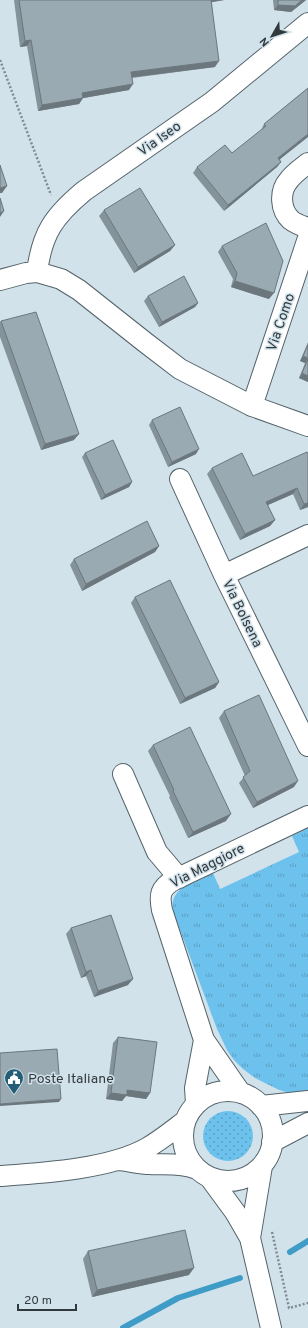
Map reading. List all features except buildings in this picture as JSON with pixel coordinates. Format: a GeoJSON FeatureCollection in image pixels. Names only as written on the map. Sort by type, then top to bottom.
{"type":"FeatureCollection","features":[{"type":"Feature","properties":{"kind":"street","name":"Via Iseo"},"geometry":{"type":"LineString","coordinates":[[37,272],[39,256],[44,240],[59,214],[69,203],[212,102],[308,23]]}},
{"type":"Feature","properties":{"kind":"street"},"geometry":{"type":"LineString","coordinates":[[308,163],[289,179],[284,187],[282,204],[285,213],[291,220],[298,225],[308,228]]}},
{"type":"Feature","properties":{"kind":"street","name":"Via Como"},"geometry":{"type":"LineString","coordinates":[[252,406],[308,238]]}},
{"type":"Feature","properties":{"kind":"street"},"geometry":{"type":"LineString","coordinates":[[0,280],[21,274],[37,272],[70,283],[180,368],[252,406],[308,426]]}},
{"type":"Feature","properties":{"kind":"street","name":"Via Bolsena"},"geometry":{"type":"LineString","coordinates":[[180,479],[224,575],[308,746]]}},
{"type":"Feature","properties":{"kind":"street"},"geometry":{"type":"LineString","coordinates":[[224,575],[308,535]]}},
{"type":"Feature","properties":{"kind":"street"},"geometry":{"type":"LineString","coordinates":[[123,774],[157,852],[179,878]]}},
{"type":"Feature","properties":{"kind":"street","name":"Via Maggiore"},"geometry":{"type":"LineString","coordinates":[[240,1092],[204,1040],[161,904],[161,892],[164,887],[179,878],[308,816]]}},
{"type":"Feature","properties":{"kind":"street","name":"Via Maggiore"},"geometry":{"type":"LineString","coordinates":[[196,1103],[196,1088],[204,1040]]}},
{"type":"Feature","properties":{"kind":"street"},"geometry":{"type":"LineString","coordinates":[[119,1160],[191,1167],[204,1173],[221,1181],[238,1180],[249,1176],[262,1166],[269,1155],[272,1142],[273,1132],[271,1123],[261,1106],[249,1096],[240,1092],[230,1091],[214,1093],[204,1097],[189,1111],[182,1134],[184,1147],[189,1159],[204,1173],[235,1212],[250,1238],[271,1328]]}},
{"type":"Feature","properties":{"kind":"street"},"geometry":{"type":"LineString","coordinates":[[261,1106],[308,1101]]}},
{"type":"Feature","properties":{"kind":"street"},"geometry":{"type":"LineString","coordinates":[[0,1176],[85,1167],[119,1160],[146,1148],[185,1121]]}},
{"type":"Feature","properties":{"kind":"street"},"geometry":{"type":"LineString","coordinates":[[272,1142],[308,1123]]}},
{"type":"Feature","properties":{"kind":"street"},"geometry":{"type":"LineString","coordinates":[[250,1238],[262,1166]]}},
{"type":"Feature","properties":{"kind":"street"},"geometry":{"type":"LineString","coordinates":[[0,1181],[26,1174]]}},
{"type":"Feature","properties":{"kind":"path"},"geometry":{"type":"LineString","coordinates":[[0,60],[59,214]]}},
{"type":"Feature","properties":{"kind":"green space"},"geometry":{"type":"Polygon","coordinates":[[[308,828],[308,1091],[290,1093],[279,1090],[255,1078],[234,1060],[227,1050],[217,1029],[174,914],[173,905],[174,898],[183,887],[213,873],[220,889],[299,852],[292,836],[308,828]]]}},
{"type":"Feature","properties":{"kind":"green space"},"geometry":{"type":"Polygon","coordinates":[[[223,1111],[233,1111],[246,1118],[253,1131],[253,1141],[246,1154],[233,1161],[223,1161],[214,1157],[207,1150],[203,1141],[203,1131],[207,1122],[214,1115],[223,1111]]]}},
{"type":"Feature","properties":{"kind":"waterway"},"geometry":{"type":"LineString","coordinates":[[290,1252],[308,1241]]}},
{"type":"Feature","properties":{"kind":"waterway"},"geometry":{"type":"LineString","coordinates":[[123,1328],[178,1298],[240,1278]]}},
{"type":"Feature","properties":{"kind":"place","name":"Poste Italiane"},"geometry":{"type":"Point","coordinates":[14,1095]}}]}
